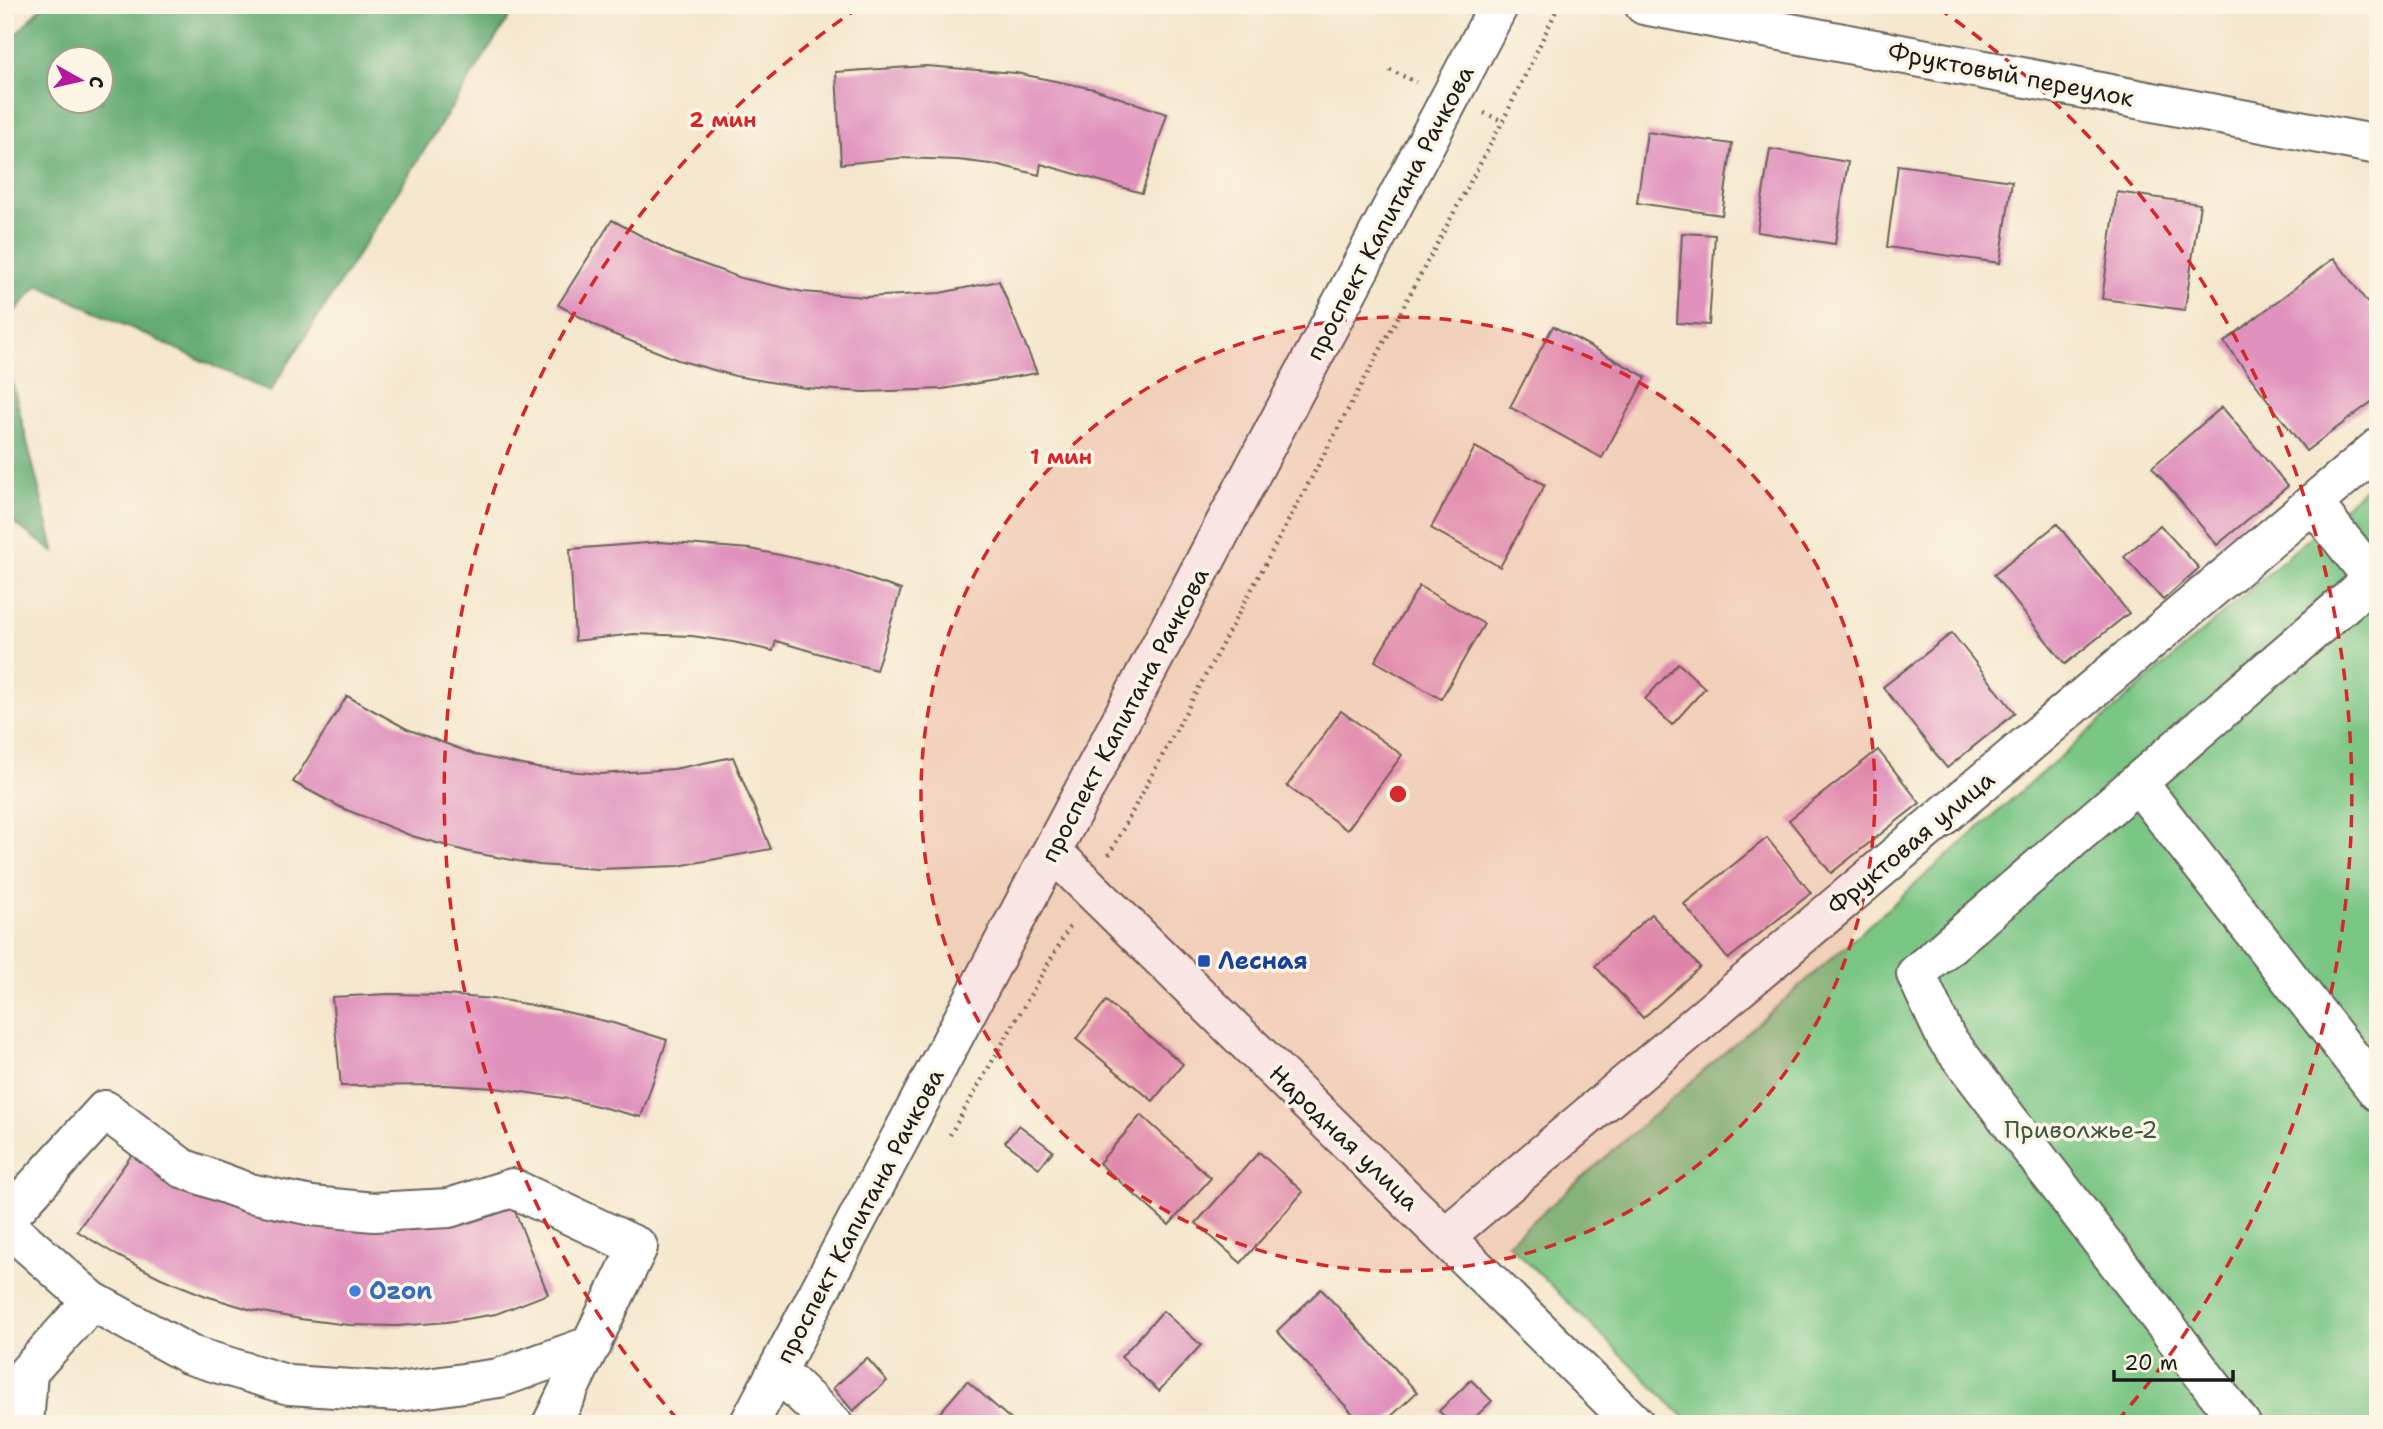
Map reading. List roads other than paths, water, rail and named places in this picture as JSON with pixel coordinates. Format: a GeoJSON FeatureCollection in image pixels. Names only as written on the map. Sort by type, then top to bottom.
{"type":"FeatureCollection","features":[{"type":"Feature","properties":{"kind":"street","name":"проспект Капитана Рачкова"},"geometry":{"type":"LineString","coordinates":[[749,1424],[1499,5]]}},
{"type":"Feature","properties":{"kind":"street","name":"Фруктовый переулок"},"geometry":{"type":"LineString","coordinates":[[1644,5],[2378,145]]}},
{"type":"Feature","properties":{"kind":"street","name":"Фруктовая улица"},"geometry":{"type":"LineString","coordinates":[[1445,1237],[2378,448]]}},
{"type":"Feature","properties":{"kind":"street"},"geometry":{"type":"LineString","coordinates":[[2241,1424],[1945,1038],[1916,974],[2375,582],[2313,503]]}},
{"type":"Feature","properties":{"kind":"street"},"geometry":{"type":"LineString","coordinates":[[2138,783],[2378,1092]]}},
{"type":"Feature","properties":{"kind":"street","name":"Народная улица"},"geometry":{"type":"LineString","coordinates":[[1053,852],[1634,1424]]}},
{"type":"Feature","properties":{"kind":"street"},"geometry":{"type":"LineString","coordinates":[[552,1424],[592,1345],[638,1247],[512,1188],[449,1208],[374,1212],[312,1206],[250,1194],[182,1168],[105,1110],[5,1222],[92,1301],[190,1355],[289,1385],[399,1392],[499,1378],[592,1345]]}},
{"type":"Feature","properties":{"kind":"street"},"geometry":{"type":"LineString","coordinates":[[24,1424],[16,1383],[92,1301]]}},
{"type":"Feature","properties":{"kind":"street"},"geometry":{"type":"LineString","coordinates":[[778,1371],[832,1424]]}},
{"type":"Feature","properties":{"kind":"place","name":"Лесная"},"geometry":{"type":"Point","coordinates":[1204,961]}},
{"type":"Feature","properties":{"kind":"place","name":"Ozon"},"geometry":{"type":"Point","coordinates":[355,1291]}},
{"type":"Feature","properties":{"kind":"park label","name":"Приволжье-2"},"geometry":{"type":"Point","coordinates":[2081,1130]}}]}
